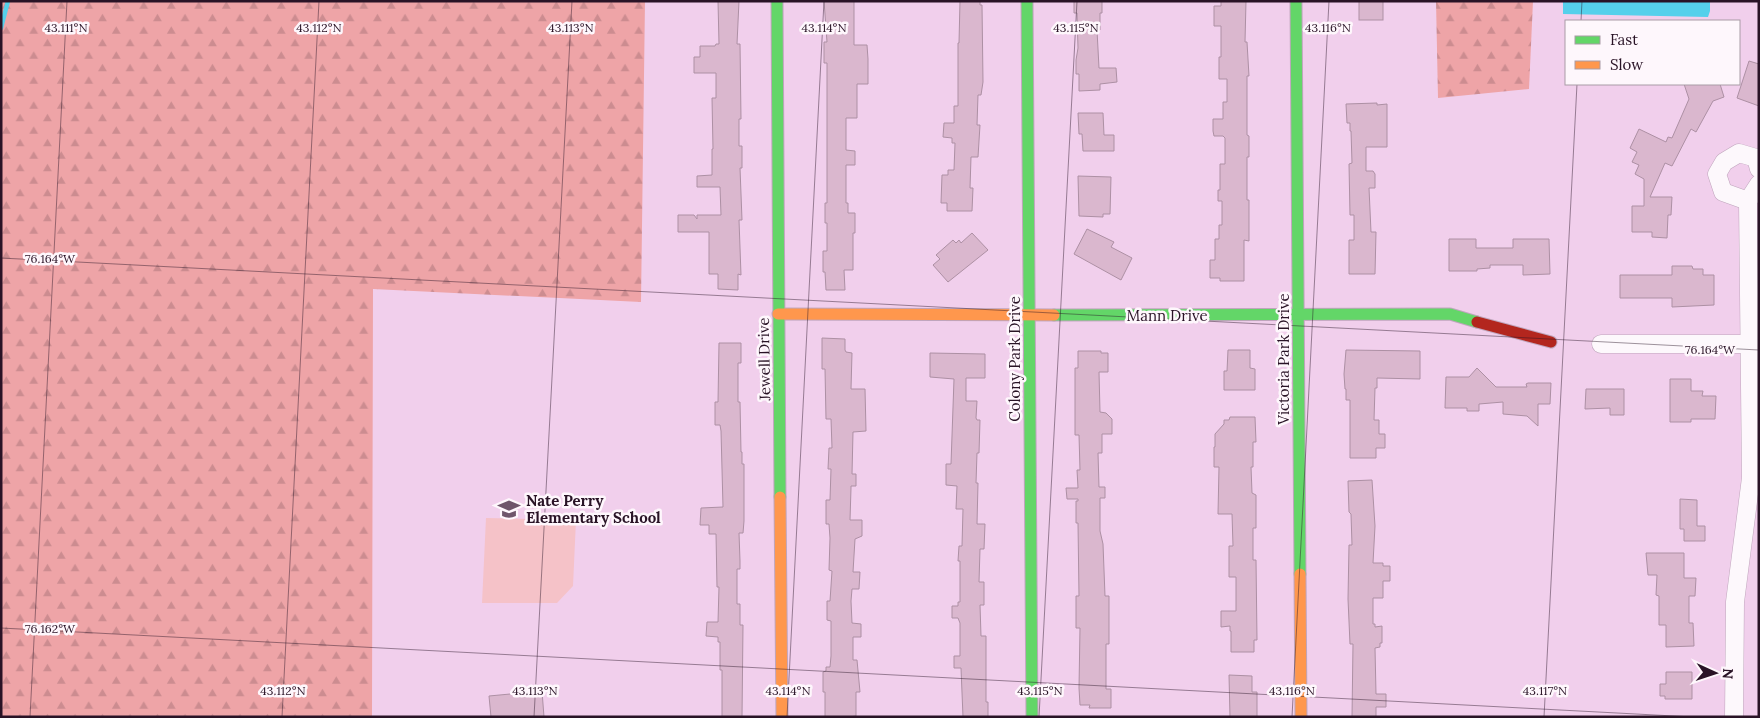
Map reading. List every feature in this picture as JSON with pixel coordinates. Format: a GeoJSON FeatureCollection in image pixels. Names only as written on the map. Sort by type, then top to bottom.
{"type":"FeatureCollection","features":[{"type":"Feature","properties":{"kind":"street","name":"Jewell Drive"},"geometry":{"type":"LineString","coordinates":[[776,1],[782,717]]}},
{"type":"Feature","properties":{"kind":"street","name":"Colony Park Drive"},"geometry":{"type":"LineString","coordinates":[[1027,1],[1032,717]]}},
{"type":"Feature","properties":{"kind":"street","name":"Victoria Park Drive"},"geometry":{"type":"LineString","coordinates":[[1296,1],[1301,717]]}},
{"type":"Feature","properties":{"kind":"street"},"geometry":{"type":"LineString","coordinates":[[1748,200],[1723,192],[1717,174],[1724,162],[1739,153],[1756,158],[1759,169]]}},
{"type":"Feature","properties":{"kind":"street"},"geometry":{"type":"LineString","coordinates":[[1734,717],[1735,602],[1751,478],[1755,429],[1750,344],[1748,200],[1759,184]]}},
{"type":"Feature","properties":{"kind":"street","name":"Mann Drive"},"geometry":{"type":"LineString","coordinates":[[778,314],[1450,314],[1551,342]]}},
{"type":"Feature","properties":{"kind":"street"},"geometry":{"type":"LineString","coordinates":[[1601,344],[1750,344]]}},
{"type":"Feature","properties":{"kind":"green space"},"geometry":{"type":"Polygon","coordinates":[[[1,1],[645,1],[641,302],[373,289],[372,717],[1,717],[1,1]]]}},
{"type":"Feature","properties":{"kind":"green space"},"geometry":{"type":"Polygon","coordinates":[[[1436,1],[1533,1],[1529,89],[1438,98],[1436,1]]]}},
{"type":"Feature","properties":{"kind":"shaded area"},"geometry":{"type":"Polygon","coordinates":[[[486,518],[576,520],[573,586],[557,603],[482,603],[486,518]]]}},
{"type":"Feature","properties":{"kind":"water"},"geometry":{"type":"Polygon","coordinates":[[[1563,1],[1710,1],[1710,11],[1708,17],[1563,14],[1563,1]]]}},
{"type":"Feature","properties":{"kind":"building"},"geometry":{"type":"Polygon","coordinates":[[[718,1],[739,1],[737,44],[740,44],[741,119],[739,119],[739,146],[742,146],[742,168],[740,168],[742,220],[739,220],[741,275],[738,274],[738,290],[718,289],[718,274],[709,274],[709,232],[678,232],[678,215],[694,215],[697,219],[697,215],[721,215],[720,187],[697,187],[697,176],[712,175],[712,98],[716,98],[716,73],[694,73],[694,57],[700,57],[700,46],[715,46],[719,44],[718,1]]]}},
{"type":"Feature","properties":{"kind":"building"},"geometry":{"type":"Polygon","coordinates":[[[824,1],[854,1],[854,45],[867,45],[868,84],[857,84],[857,118],[846,118],[846,150],[855,151],[855,165],[846,165],[846,203],[848,203],[848,213],[855,213],[855,233],[853,233],[853,270],[844,270],[845,290],[826,290],[825,272],[823,272],[823,251],[827,251],[825,203],[827,203],[827,63],[824,63],[824,42],[827,42],[824,1]]]}},
{"type":"Feature","properties":{"kind":"building"},"geometry":{"type":"Polygon","coordinates":[[[960,1],[980,1],[980,5],[982,5],[983,82],[981,95],[978,95],[977,125],[980,125],[978,157],[971,157],[970,188],[973,188],[972,211],[947,211],[947,203],[941,203],[942,175],[948,175],[948,170],[954,170],[955,143],[952,143],[952,138],[943,137],[944,123],[954,123],[954,106],[958,106],[960,1]]]}},
{"type":"Feature","properties":{"kind":"building"},"geometry":{"type":"Polygon","coordinates":[[[1074,1],[1102,1],[1100,30],[1097,30],[1099,68],[1116,68],[1117,82],[1100,84],[1100,90],[1079,91],[1079,74],[1076,74],[1078,48],[1077,13],[1074,13],[1074,1]]]}},
{"type":"Feature","properties":{"kind":"building"},"geometry":{"type":"Polygon","coordinates":[[[1221,1],[1246,1],[1245,42],[1247,42],[1249,76],[1247,76],[1249,157],[1247,157],[1247,200],[1249,200],[1249,241],[1244,240],[1244,281],[1220,281],[1220,278],[1210,278],[1210,260],[1215,260],[1215,239],[1219,239],[1219,225],[1222,225],[1222,201],[1218,201],[1218,190],[1220,190],[1220,164],[1225,164],[1225,138],[1223,136],[1214,136],[1213,131],[1213,119],[1223,119],[1223,102],[1227,102],[1227,79],[1219,79],[1221,26],[1214,26],[1214,6],[1221,6],[1221,1]]]}},
{"type":"Feature","properties":{"kind":"building"},"geometry":{"type":"Polygon","coordinates":[[[1359,1],[1383,1],[1383,20],[1359,20],[1359,1]]]}},
{"type":"Feature","properties":{"kind":"building"},"geometry":{"type":"Polygon","coordinates":[[[1749,61],[1759,64],[1759,106],[1737,98],[1749,61]]]}},
{"type":"Feature","properties":{"kind":"building"},"geometry":{"type":"Polygon","coordinates":[[[1684,85],[1720,85],[1724,97],[1713,101],[1696,132],[1691,129],[1672,166],[1665,163],[1650,197],[1672,197],[1671,215],[1668,215],[1667,238],[1652,237],[1652,232],[1632,232],[1632,206],[1644,206],[1644,179],[1635,174],[1639,165],[1632,162],[1637,152],[1630,148],[1639,129],[1666,142],[1668,137],[1672,138],[1689,99],[1684,85]]]}},
{"type":"Feature","properties":{"kind":"building"},"geometry":{"type":"Polygon","coordinates":[[[1377,103],[1377,105],[1387,104],[1387,147],[1366,147],[1366,171],[1373,171],[1375,174],[1375,188],[1369,188],[1371,232],[1376,232],[1375,274],[1349,274],[1349,240],[1354,240],[1354,215],[1350,215],[1349,164],[1352,163],[1351,131],[1350,123],[1347,123],[1346,104],[1377,103]]]}},
{"type":"Feature","properties":{"kind":"building"},"geometry":{"type":"Polygon","coordinates":[[[1078,113],[1103,113],[1104,135],[1114,135],[1114,151],[1083,151],[1082,134],[1079,134],[1078,113]]]}},
{"type":"Feature","properties":{"kind":"building"},"geometry":{"type":"Polygon","coordinates":[[[1078,176],[1111,177],[1110,214],[1103,214],[1103,217],[1079,216],[1078,176]]]}},
{"type":"Feature","properties":{"kind":"building"},"geometry":{"type":"Polygon","coordinates":[[[1087,229],[1114,242],[1111,247],[1132,258],[1121,280],[1074,254],[1087,229]]]}},
{"type":"Feature","properties":{"kind":"building"},"geometry":{"type":"Polygon","coordinates":[[[972,233],[988,250],[948,282],[933,265],[940,259],[936,255],[953,240],[956,243],[959,240],[961,243],[972,233]]]}},
{"type":"Feature","properties":{"kind":"building"},"geometry":{"type":"Polygon","coordinates":[[[1449,239],[1476,239],[1476,248],[1513,248],[1513,239],[1549,239],[1550,274],[1523,275],[1523,265],[1490,265],[1490,268],[1477,269],[1477,271],[1449,271],[1449,239]]]}},
{"type":"Feature","properties":{"kind":"building"},"geometry":{"type":"Polygon","coordinates":[[[1672,266],[1692,266],[1693,269],[1703,269],[1703,275],[1714,275],[1714,305],[1672,307],[1672,298],[1620,298],[1620,275],[1672,275],[1672,266]]]}},
{"type":"Feature","properties":{"kind":"building"},"geometry":{"type":"Polygon","coordinates":[[[822,338],[845,339],[846,352],[852,353],[851,389],[865,389],[866,431],[853,432],[852,474],[856,474],[856,486],[851,486],[850,520],[862,520],[862,536],[855,539],[853,572],[860,572],[859,589],[852,589],[851,601],[852,623],[861,624],[861,637],[853,637],[853,660],[857,660],[860,692],[856,692],[856,716],[849,717],[825,717],[825,692],[823,692],[823,672],[826,671],[826,667],[830,667],[831,656],[831,621],[827,620],[827,601],[830,601],[832,571],[829,570],[830,538],[829,524],[826,524],[826,500],[830,500],[831,469],[828,469],[829,448],[832,448],[831,419],[826,419],[825,369],[822,369],[822,338]]]}},
{"type":"Feature","properties":{"kind":"building"},"geometry":{"type":"Polygon","coordinates":[[[719,343],[741,343],[741,363],[738,363],[738,402],[740,402],[742,464],[744,464],[744,521],[743,533],[739,533],[740,569],[737,569],[737,604],[740,604],[740,625],[743,625],[742,717],[722,717],[720,642],[718,642],[718,637],[706,636],[707,622],[718,622],[719,587],[717,587],[716,534],[709,534],[709,525],[700,525],[701,508],[723,507],[721,431],[720,425],[715,425],[715,402],[718,402],[719,343]]]}},
{"type":"Feature","properties":{"kind":"building"},"geometry":{"type":"Polygon","coordinates":[[[1228,350],[1250,350],[1250,368],[1255,369],[1255,390],[1224,390],[1224,371],[1227,371],[1228,350]]]}},
{"type":"Feature","properties":{"kind":"building"},"geometry":{"type":"Polygon","coordinates":[[[1346,350],[1420,351],[1420,379],[1377,378],[1374,420],[1379,420],[1379,434],[1385,434],[1385,448],[1376,448],[1376,458],[1350,458],[1350,400],[1346,400],[1344,374],[1346,350]]]}},
{"type":"Feature","properties":{"kind":"building"},"geometry":{"type":"Polygon","coordinates":[[[1078,351],[1101,351],[1101,353],[1108,353],[1108,372],[1099,372],[1100,412],[1106,413],[1112,419],[1112,434],[1102,434],[1102,453],[1098,453],[1099,487],[1105,487],[1105,498],[1100,498],[1100,531],[1103,544],[1105,596],[1109,596],[1109,644],[1106,644],[1106,689],[1111,689],[1111,708],[1089,708],[1090,705],[1080,705],[1080,628],[1076,628],[1076,596],[1079,596],[1078,523],[1076,523],[1076,501],[1078,499],[1067,499],[1066,488],[1078,488],[1077,470],[1080,470],[1079,435],[1075,435],[1075,368],[1078,368],[1078,351]]]}},
{"type":"Feature","properties":{"kind":"building"},"geometry":{"type":"Polygon","coordinates":[[[930,353],[985,354],[985,378],[966,378],[966,401],[977,401],[976,418],[980,420],[976,483],[978,483],[977,524],[985,524],[984,549],[980,549],[979,582],[984,582],[984,605],[980,605],[981,636],[986,636],[986,702],[988,702],[988,717],[963,717],[961,668],[954,668],[954,656],[960,656],[960,623],[958,618],[952,618],[952,606],[958,606],[958,602],[960,602],[960,561],[958,561],[959,546],[962,546],[963,509],[956,509],[957,486],[946,485],[946,464],[951,464],[954,379],[930,377],[930,353]]]}},
{"type":"Feature","properties":{"kind":"building"},"geometry":{"type":"Polygon","coordinates":[[[1477,368],[1496,387],[1527,387],[1526,384],[1528,383],[1551,383],[1550,404],[1538,404],[1538,426],[1527,416],[1503,414],[1503,402],[1479,404],[1479,411],[1467,411],[1467,408],[1445,408],[1446,377],[1469,377],[1477,368]]]}},
{"type":"Feature","properties":{"kind":"building"},"geometry":{"type":"Polygon","coordinates":[[[1670,379],[1691,379],[1691,391],[1703,391],[1702,396],[1716,396],[1715,419],[1691,419],[1691,422],[1670,422],[1670,379]]]}},
{"type":"Feature","properties":{"kind":"building"},"geometry":{"type":"Polygon","coordinates":[[[1586,389],[1624,389],[1624,415],[1610,415],[1610,408],[1585,409],[1586,389]]]}},
{"type":"Feature","properties":{"kind":"building"},"geometry":{"type":"Polygon","coordinates":[[[1230,417],[1255,417],[1256,442],[1253,442],[1253,467],[1251,467],[1252,493],[1256,495],[1256,528],[1253,528],[1253,560],[1256,560],[1257,640],[1254,640],[1254,652],[1231,652],[1230,626],[1221,627],[1221,611],[1236,611],[1236,577],[1229,577],[1229,546],[1233,546],[1232,514],[1218,514],[1219,467],[1214,467],[1214,447],[1215,434],[1224,424],[1224,420],[1229,420],[1230,417]]]}},
{"type":"Feature","properties":{"kind":"building"},"geometry":{"type":"Polygon","coordinates":[[[1372,480],[1375,526],[1373,563],[1383,563],[1383,566],[1390,566],[1390,581],[1383,581],[1383,598],[1373,598],[1373,624],[1375,624],[1375,627],[1382,626],[1382,643],[1380,643],[1380,647],[1375,648],[1376,694],[1386,694],[1386,707],[1376,707],[1376,717],[1352,717],[1353,644],[1350,644],[1348,599],[1349,545],[1352,545],[1348,481],[1372,480]]]}},
{"type":"Feature","properties":{"kind":"building"},"geometry":{"type":"Polygon","coordinates":[[[1680,499],[1697,500],[1697,526],[1705,526],[1705,541],[1684,541],[1684,529],[1680,529],[1680,499]]]}},
{"type":"Feature","properties":{"kind":"building"},"geometry":{"type":"Polygon","coordinates":[[[1646,553],[1684,553],[1684,578],[1696,578],[1695,596],[1689,596],[1689,623],[1693,623],[1694,646],[1666,647],[1666,625],[1659,625],[1659,596],[1656,595],[1657,575],[1648,575],[1646,553]]]}},
{"type":"Feature","properties":{"kind":"building"},"geometry":{"type":"Polygon","coordinates":[[[1666,672],[1692,672],[1692,699],[1665,699],[1665,696],[1660,696],[1660,684],[1666,684],[1666,672]]]}},
{"type":"Feature","properties":{"kind":"building"},"geometry":{"type":"Polygon","coordinates":[[[1229,675],[1252,676],[1252,692],[1257,692],[1257,717],[1230,717],[1229,675]]]}},
{"type":"Feature","properties":{"kind":"building"},"geometry":{"type":"Polygon","coordinates":[[[542,691],[544,717],[491,717],[489,696],[542,691]]]}},
{"type":"Feature","properties":{"kind":"waterway"},"geometry":{"type":"LineString","coordinates":[[1,28],[8,1]]}},
{"type":"Feature","properties":{"kind":"traffic: fast"},"geometry":{"type":"LineString","coordinates":[[777,1],[780,497]]}},
{"type":"Feature","properties":{"kind":"traffic: fast"},"geometry":{"type":"LineString","coordinates":[[1027,1],[1032,717]]}},
{"type":"Feature","properties":{"kind":"traffic: fast"},"geometry":{"type":"LineString","coordinates":[[1296,1],[1300,574]]}},
{"type":"Feature","properties":{"kind":"traffic: fast"},"geometry":{"type":"LineString","coordinates":[[1054,315],[1450,314],[1477,322]]}},
{"type":"Feature","properties":{"kind":"traffic: slow"},"geometry":{"type":"LineString","coordinates":[[778,314],[1054,315]]}},
{"type":"Feature","properties":{"kind":"traffic: slow"},"geometry":{"type":"LineString","coordinates":[[780,497],[782,717]]}},
{"type":"Feature","properties":{"kind":"traffic: slow"},"geometry":{"type":"LineString","coordinates":[[1300,574],[1301,717]]}},
{"type":"Feature","properties":{"kind":"traffic: jam"},"geometry":{"type":"LineString","coordinates":[[1477,322],[1551,342]]}},
{"type":"Feature","properties":{"kind":"place","name":"Nate Perry Elementary School"},"geometry":{"type":"Point","coordinates":[509,509]}}]}
